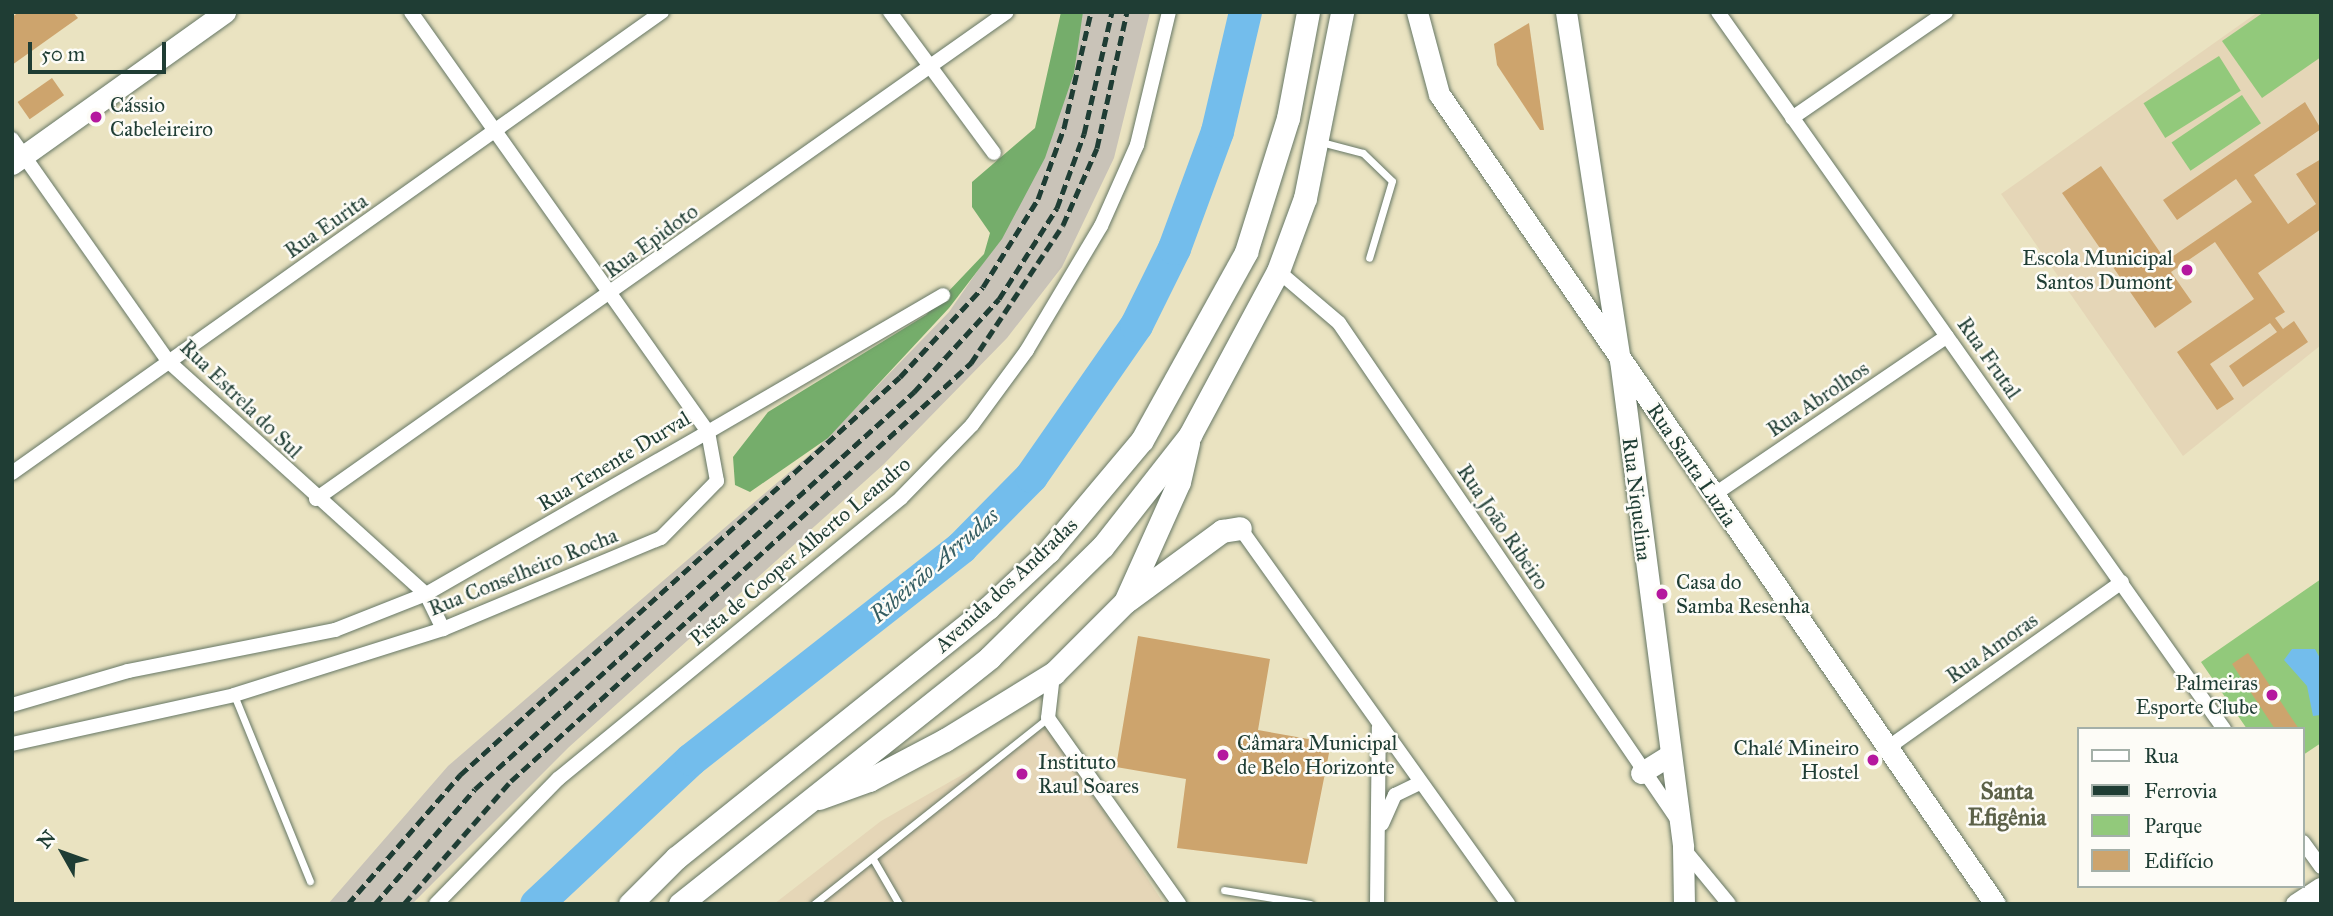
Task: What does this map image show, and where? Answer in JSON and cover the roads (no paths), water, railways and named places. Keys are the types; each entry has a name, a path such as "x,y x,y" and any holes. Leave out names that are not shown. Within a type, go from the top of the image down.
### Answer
{"main road":[{"name":"Avenida dos Andradas","path":"630,904 676,858 989,607 1048,552 1142,440 1246,252 1287,118 1308,12"},
{"name":"Avenida dos Andradas","path":"680,904 799,805 1009,639 1103,546 1190,435 1278,271 1320,142 1342,12"},
{"path":"1125,602 1179,482 1190,435"},
{"path":"799,805 869,780 1054,673 1125,602 1222,531 1240,528"}],"street":[{"path":"16,153 225,12"},
{"name":"Rua Tenente Durval","path":"411,12 708,432 426,594"},
{"name":"Rua Eurita","path":"12,473 663,12"},
{"path":"890,12 994,153"},
{"name":"Rua Epidoto","path":"316,499 611,296 1007,12"},
{"name":"Pista de Cooper Alberto Leandro","path":"436,904 558,779 901,498 972,425 1027,350 1101,226 1137,145 1169,12"},
{"name":"Rua Santa Luzia","path":"1417,12 1439,94 1712,496 1995,904"},
{"name":"Rua Niquelina","path":"1566,12 1620,359 1683,847 1684,904"},
{"name":"Rua Frutal","path":"1718,12 2223,727"},
{"path":"1792,118 1947,12"},
{"name":"Rua Estrela do Sul","path":"16,153 169,362 316,499 426,594 443,629"},
{"name":"Rua João Ribeiro","path":"1278,271 1339,323 1641,773 1678,820"},
{"path":"708,432 943,295"},
{"name":"Rua Abrolhos","path":"1712,496 1947,336"},
{"path":"1633,464 1650,431 1677,442"},
{"name":"Rua Conselheiro Rocha","path":"12,744 234,695 443,629 662,538 717,481 708,432"},
{"path":"1240,528 1379,727 1508,904"},
{"name":"Rua Amoras","path":"1886,748 2122,582"},
{"name":"Rua Conselheiro Rocha","path":"12,705 128,671 335,630 426,594"},
{"path":"1054,673 1048,718 1179,904"},
{"path":"1377,904 1381,828 1379,727"},
{"path":"1641,773 1670,755"},
{"path":"1381,828 1395,794 1420,783"},
{"path":"2305,845 2321,867"},
{"path":"1683,847 1729,904"},
{"path":"2296,904 2321,888"}],"lane":[{"path":"1320,142 1363,153 1392,181 1370,258"},
{"path":"234,695 310,881"},
{"path":"814,904 1048,718"},
{"path":"873,859 899,904"},
{"path":"1224,890 1310,904"}],"water":[{"path":"2292,649 2315,649 2321,660 2321,715 2313,716 2307,686 2284,660"}],"waterway":[{"name":"Ribeirão Arrudas","path":"536,904 691,759 961,547 1031,476 1136,325 1174,248 1217,131 1245,12"}],"railway":[{"path":"348,904 460,775 900,377 983,287 1038,199 1064,128 1091,12"},
{"path":"375,904 475,789 914,392 999,299 1057,208 1084,134 1112,12"},
{"path":"404,904 511,781 971,363 1063,225 1097,148 1127,12"}],"place":[{"name":"Cássio Cabeleireiro","path":"96,117"},
{"name":"Escola Municipal Santos Dumont","path":"2187,270"},
{"name":"Casa do Samba Resenha","path":"1662,594"},
{"name":"Palmeiras Esporte Clube","path":"2272,695"},
{"name":"Câmara Municipal de Belo Horizonte","path":"1223,755"},
{"name":"Chalé Mineiro Hostel","path":"1873,760"},
{"name":"Instituto Raul Soares","path":"1022,774"}],"district":[{"name":"Santa Efigênia","path":"2007,804"}]}
